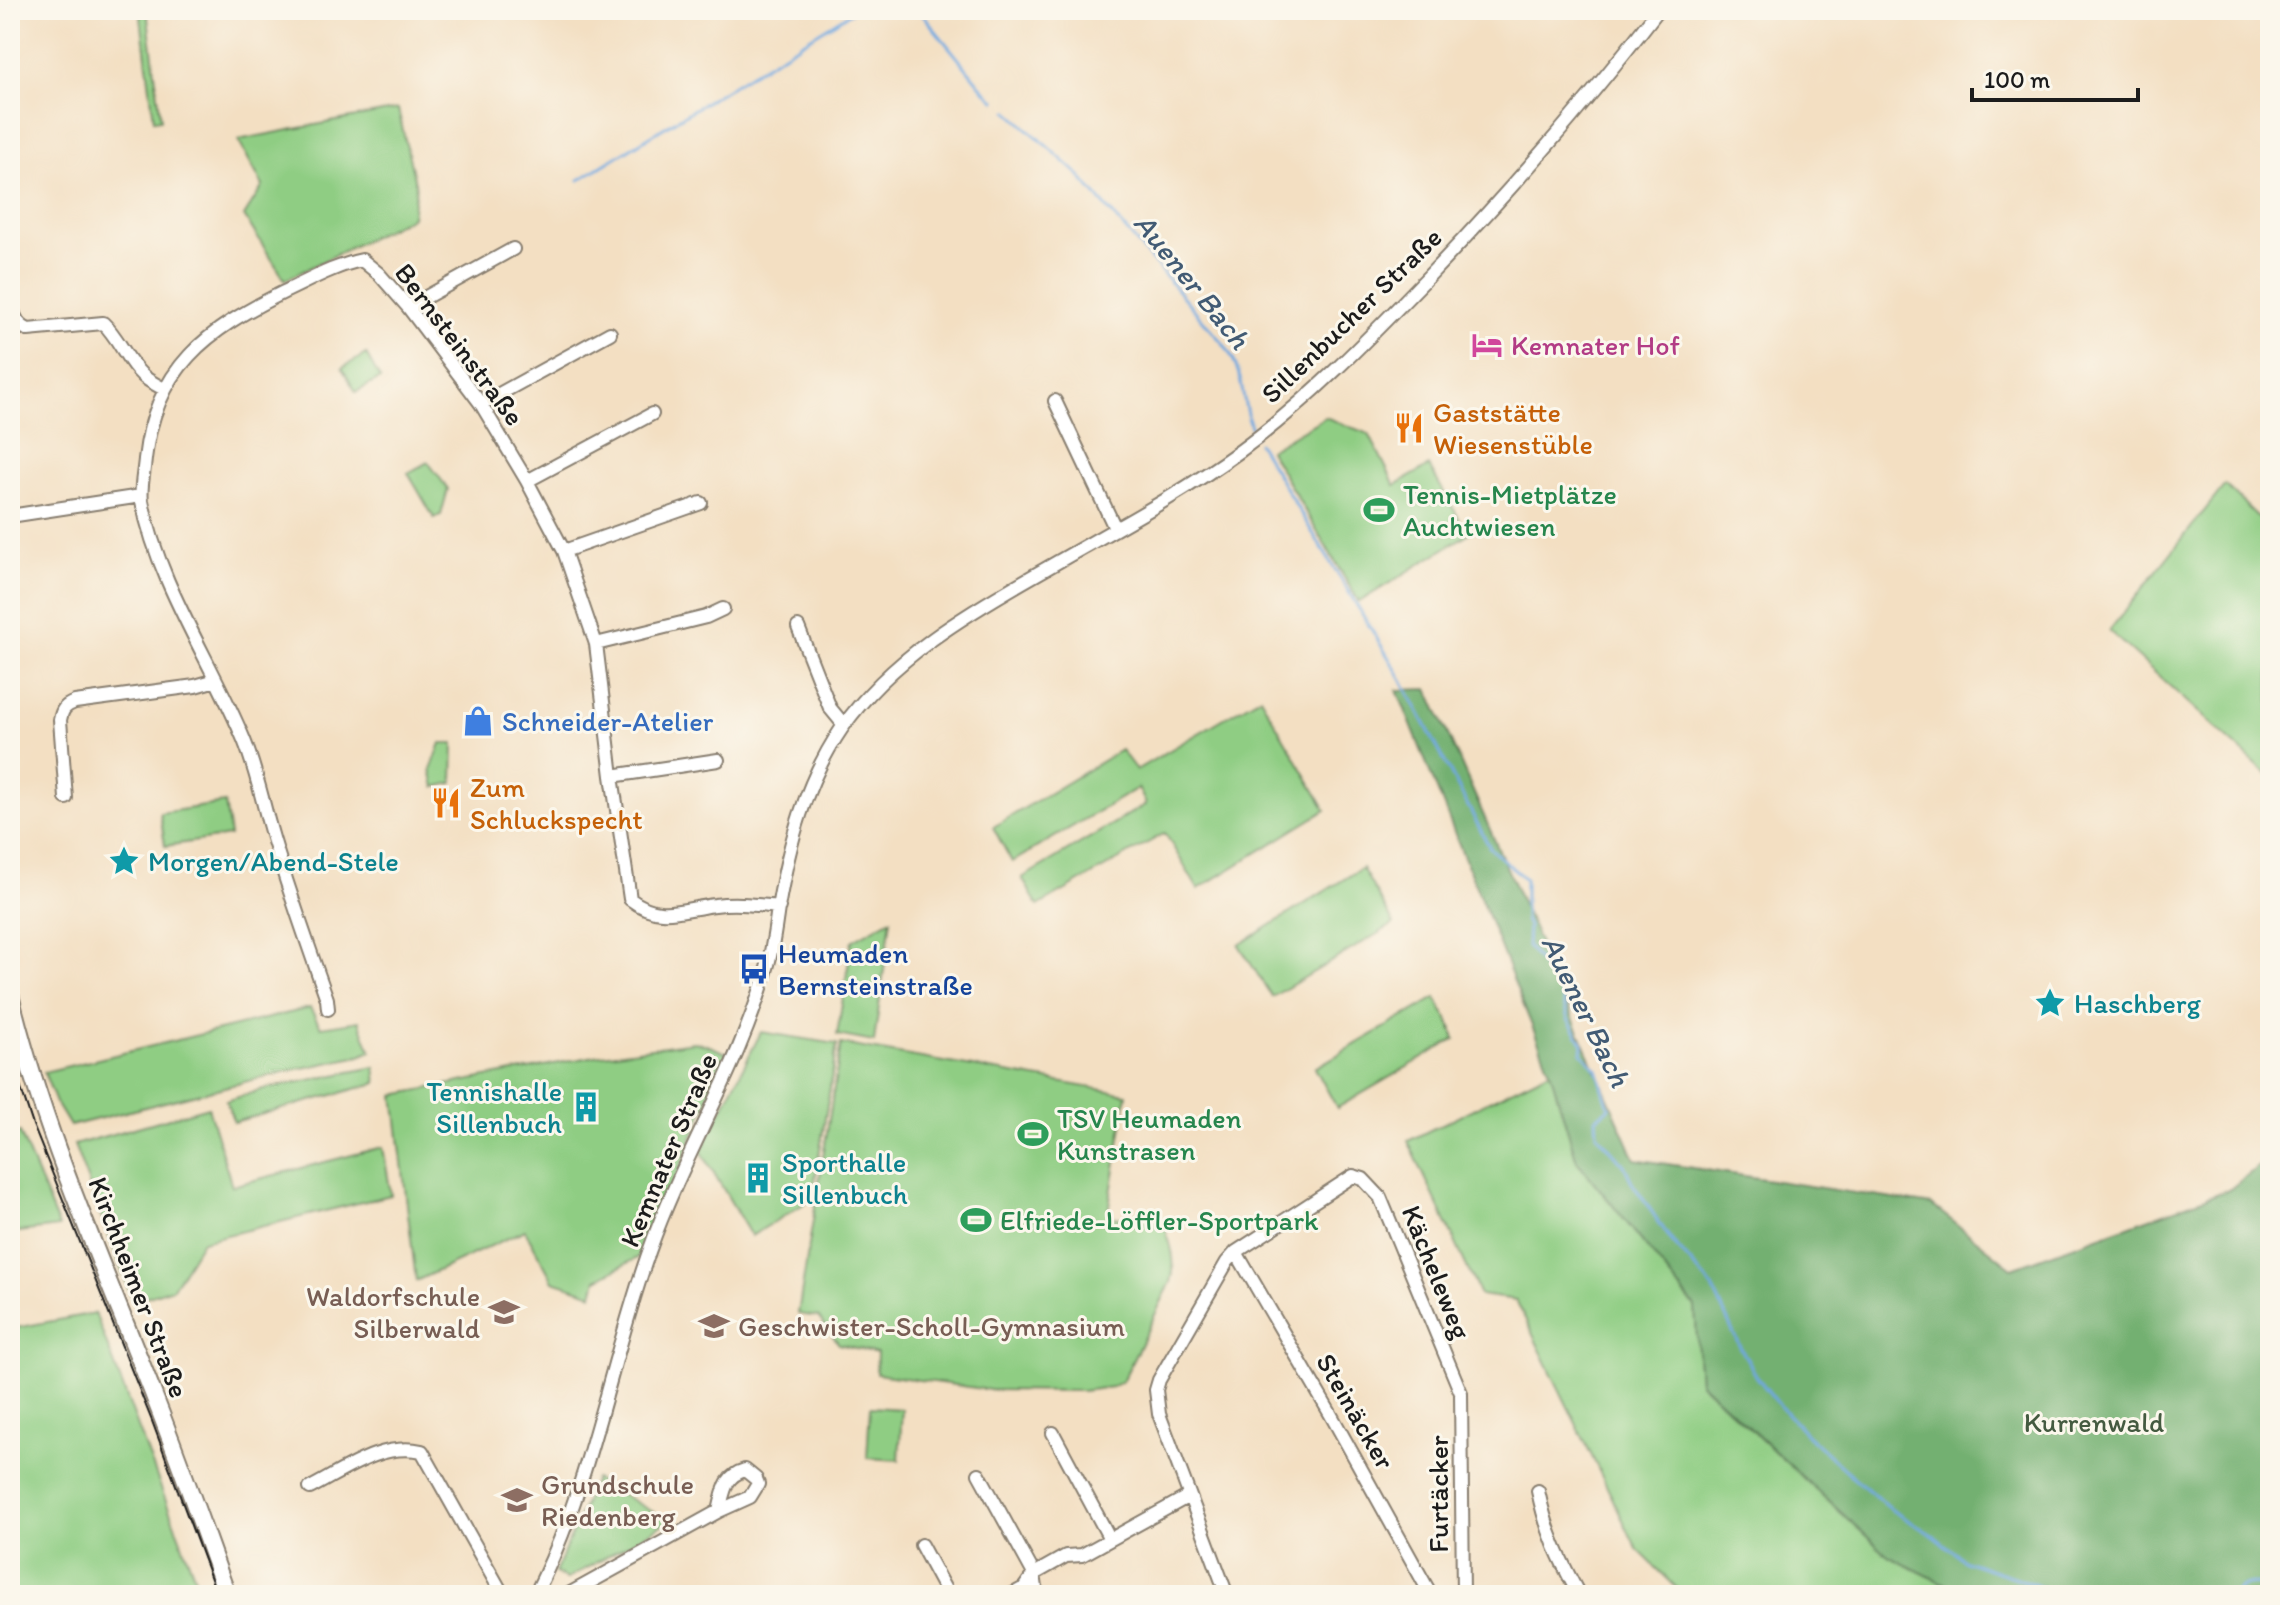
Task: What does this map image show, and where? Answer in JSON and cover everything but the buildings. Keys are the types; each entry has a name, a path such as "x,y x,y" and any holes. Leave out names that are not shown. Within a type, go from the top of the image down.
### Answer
{"main road":[{"name":"Kirchheimer Straße","path":"12,1011 54,1142 156,1401 227,1595"},
{"path":"10,1048 28,1065"}],"street":[{"name":"Sillenbucher Straße","path":"1018,584 1196,481 1255,439 1343,363 1479,223 1560,132 1658,10"},
{"path":"408,307 513,249"},
{"name":"Bernsteinstraße","path":"328,1009 244,739 163,569 141,496 147,436 155,408 164,389 190,354 214,333 257,305 341,265 362,260 408,307 481,404 564,551 596,644 630,899 642,908 657,913 717,905 779,907"},
{"path":"10,291 13,315 19,326 28,330 103,323 114,333 143,376 164,389"},
{"path":"481,404 610,333"},
{"path":"1055,401 1115,528"},
{"path":"527,481 652,414"},
{"path":"10,516 141,496"},
{"path":"564,551 701,503"},
{"name":"Kemnater Straße","path":"535,1595 554,1556 579,1489 621,1336 649,1250 665,1207 748,1024 767,969 791,845 813,778 844,725 874,690 903,663 964,617 1018,584"},
{"path":"596,644 706,617 723,609"},
{"path":"798,627 830,708 844,725"},
{"path":"66,798 60,720 62,710 67,705 195,686 216,680"},
{"path":"612,776 718,760"},
{"name":"Kächeleweg","path":"1236,1252 1329,1190 1353,1176 1359,1176 1380,1197 1461,1393"},
{"path":"1225,1594 1159,1414 1156,1390 1227,1262 1236,1252"},
{"name":"Steinäcker","path":"1236,1252 1431,1595"},
{"name":"Furtäcker","path":"1461,1393 1463,1595"},
{"path":"1053,1433 1110,1539"},
{"path":"310,1488 382,1451 425,1446 428,1458 503,1595"},
{"path":"979,1474 1034,1574 1037,1595"},
{"path":"1538,1491 1546,1527 1579,1595"},
{"path":"1011,1595 1024,1588 1034,1574 1066,1556 1082,1555 1189,1496"},
{"path":"567,1595 719,1511"},
{"path":"921,1545 948,1595"}],"green space":[{"path":"140,10 147,10 161,119 154,120"},
{"path":"398,109 416,187 412,217 285,280 244,216 263,186 238,140"},
{"path":"366,354 380,379 356,392 342,368"},
{"name":"Tennis-Mietplätze Auchtwiesen","path":"1325,417 1369,434 1395,485 1429,466 1468,534 1359,602 1269,450"},
{"path":"428,462 448,489 441,515 434,518 408,473"},
{"path":"2225,485 2270,529 2270,777 2109,631"},
{"name":"Kurrenwald","path":"1428,689 1635,1159 1932,1205 2012,1268 2230,1189 2270,1157 2270,1595 1967,1595 1888,1556 1700,1382 1695,1307 1577,1161 1550,1071 1397,690"},
{"path":"1260,697 1326,810 1198,889 1165,833 1038,906 1022,878 1146,804 1138,788 1012,862 993,827 1121,750 1136,770"},
{"path":"441,743 454,743 453,783 435,787 431,770"},
{"path":"225,803 230,836 165,846 160,813"},
{"path":"1362,868 1394,924 1272,997 1239,945"},
{"path":"891,919 874,1042 837,1035 852,941"},
{"path":"1436,998 1455,1039 1337,1108 1315,1068"},
{"path":"310,1008 321,1027 359,1021 371,1051 70,1126 56,1103 44,1072"},
{"path":"761,1032 837,1044 812,1199 751,1236 701,1151"},
{"path":"694,1042 727,1053 645,1254 597,1279 593,1294 553,1281 525,1230 416,1281 394,1095 595,1056"},
{"name":"Elfriede-Löffler-Sportpark","path":"841,1044 1127,1094 1108,1212 1114,1217 1163,1223 1171,1245 1173,1267 1171,1282 1123,1380 1112,1387 1082,1391 990,1390 876,1374 877,1353 839,1344 818,1317 798,1314"},
{"path":"375,1067 377,1083 234,1122 226,1101 264,1089"},
{"path":"1550,1071 1577,1161 1695,1307 1700,1383 1888,1556 1967,1595 1684,1595 1637,1549 1516,1300 1480,1295 1408,1141"},
{"path":"208,1107 232,1186 383,1147 391,1195 202,1241 173,1288 133,1301 74,1145"},
{"path":"20,1133 59,1227 10,1233 10,1135"},
{"path":"95,1313 201,1595 10,1595 10,1329"},
{"path":"870,1407 902,1409 899,1460 867,1458"},
{"path":"595,1479 669,1521 567,1579 555,1573"}],"waterway":[{"path":"579,180 855,10"},
{"path":"919,10 996,101"},
{"name":"Auener Bach","path":"1008,111 1078,174 1225,346 1237,369 1255,436"},
{"name":"Auener Bach","path":"1258,443 1401,678 1490,848 1525,879 1527,946 1559,986 1568,1019 1583,1044 1582,1053 1597,1069 1609,1108 1596,1118 1597,1134 1624,1165 1633,1184 1671,1240 1713,1288 1757,1377 1806,1434 1893,1511 1934,1536 1965,1561 2058,1595"},
{"name":"Auener Bach","path":"2234,1595 2250,1584 2270,1586"}],"tram line":[{"path":"10,1056 33,1125 152,1421 217,1595"}],"place":[{"name":"Kemnater Hof","path":"1487,345"},
{"name":"Gaststätte Wiesenstüble","path":"1409,428"},
{"name":"Tennis-Mietplätze Auchtwiesen","path":"1379,510"},
{"name":"Schneider-Atelier","path":"478,721"},
{"name":"Zum Schluckspecht","path":"446,803"},
{"name":"Morgen/Abend-Stele","path":"124,861"},
{"name":"Heumaden Bernsteinstraße","path":"754,969"},
{"name":"Haschberg","path":"2050,1003"},
{"name":"Tennishalle Sillenbuch","path":"586,1107"},
{"name":"TSV Heumaden Kunstrasen","path":"1033,1134"},
{"name":"Sporthalle Sillenbuch","path":"758,1178"},
{"name":"Elfriede-Löffler-Sportpark","path":"976,1220"},
{"name":"Waldorfschule Silberwald","path":"504,1312"},
{"name":"Geschwister-Scholl-Gymnasium","path":"714,1326"},
{"name":"Grundschule Riedenberg","path":"517,1500"}]}
